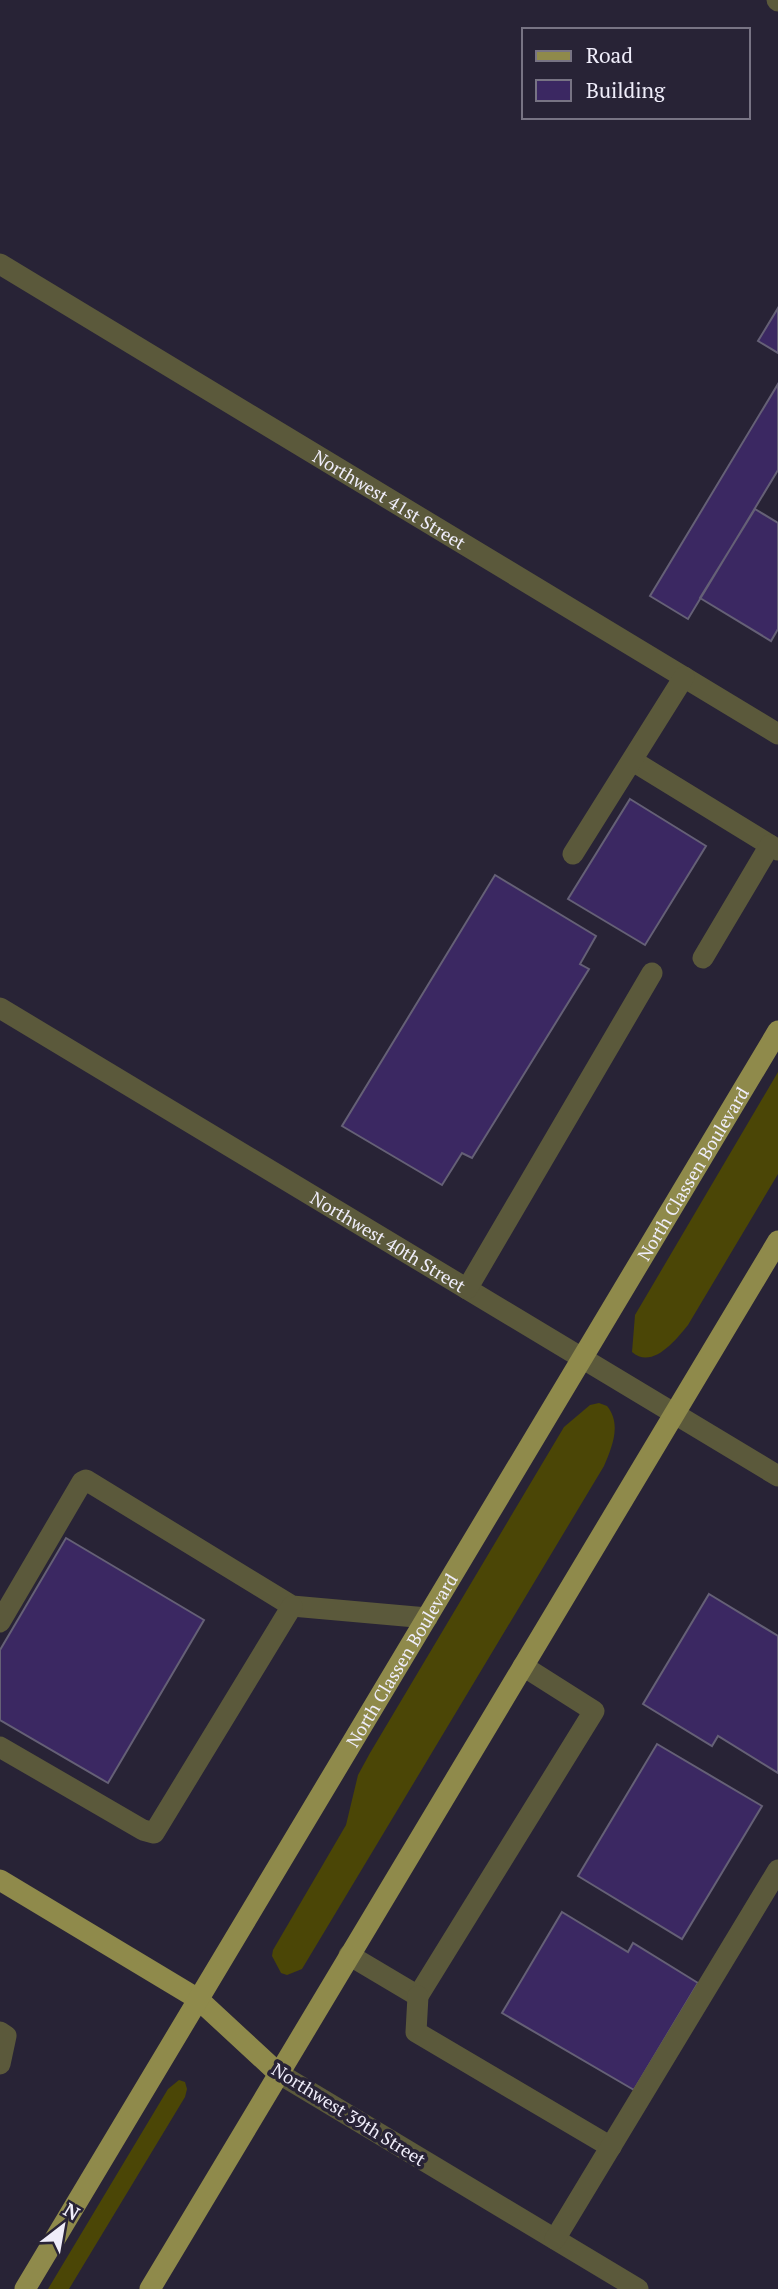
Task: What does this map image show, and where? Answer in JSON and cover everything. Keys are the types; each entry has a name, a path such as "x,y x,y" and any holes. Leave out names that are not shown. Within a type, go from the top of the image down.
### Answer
{"main road":[{"name":"North Classen Boulevard","path":"25,2289 778,1031"},
{"path":"150,2289 776,1249"},
{"name":"Northwest 39th Street","path":"0,1880 198,1999 278,2073"}],"street":[{"name":"Northwest 41st Street","path":"0,264 778,734"},
{"path":"573,854 684,677"},
{"path":"633,761 774,847 703,958"},
{"path":"467,1289 652,973"},
{"name":"Northwest 40th Street","path":"0,1008 778,1476"},
{"path":"0,1622 82,1482 89,1481 292,1606 427,1618"},
{"path":"0,1747 144,1830 154,1833 292,1606"},
{"path":"523,1666 594,1712 418,1996 416,2032 611,2147"},
{"path":"555,2239 778,1870"},
{"path":"349,1955 418,1996"},
{"path":"0,2032 6,2036 0,2064"},
{"name":"Northwest 39th Street","path":"278,2073 638,2289"}],"shaded area":[{"path":"778,1072 778,1174 688,1325 663,1351 640,1357 632,1352 635,1315"},
{"path":"599,1403 607,1406 612,1413 615,1428 604,1466 302,1969 287,1975 281,1973 272,1956 273,1950 346,1825 358,1775 370,1753 564,1427 590,1405"},
{"path":"179,2080 185,2082 185,2097 69,2289 48,2289 168,2089"}],"building":[{"path":"778,308 778,353 758,341"},
{"path":"778,384 778,470 688,619 650,596"},
{"path":"755,509 778,523 778,629 771,641 700,598"},
{"path":"630,799 706,846 645,945 568,899"},
{"path":"495,875 596,936 580,964 589,969 472,1158 462,1153 442,1185 342,1126"},
{"path":"66,1538 204,1620 108,1783 0,1720 0,1650"},
{"path":"709,1594 778,1636 778,1773 718,1736 712,1746 643,1704"},
{"path":"657,1744 762,1806 682,1939 578,1876"},
{"path":"562,1912 628,1952 633,1943 698,1983 634,2090 502,2013"}]}
